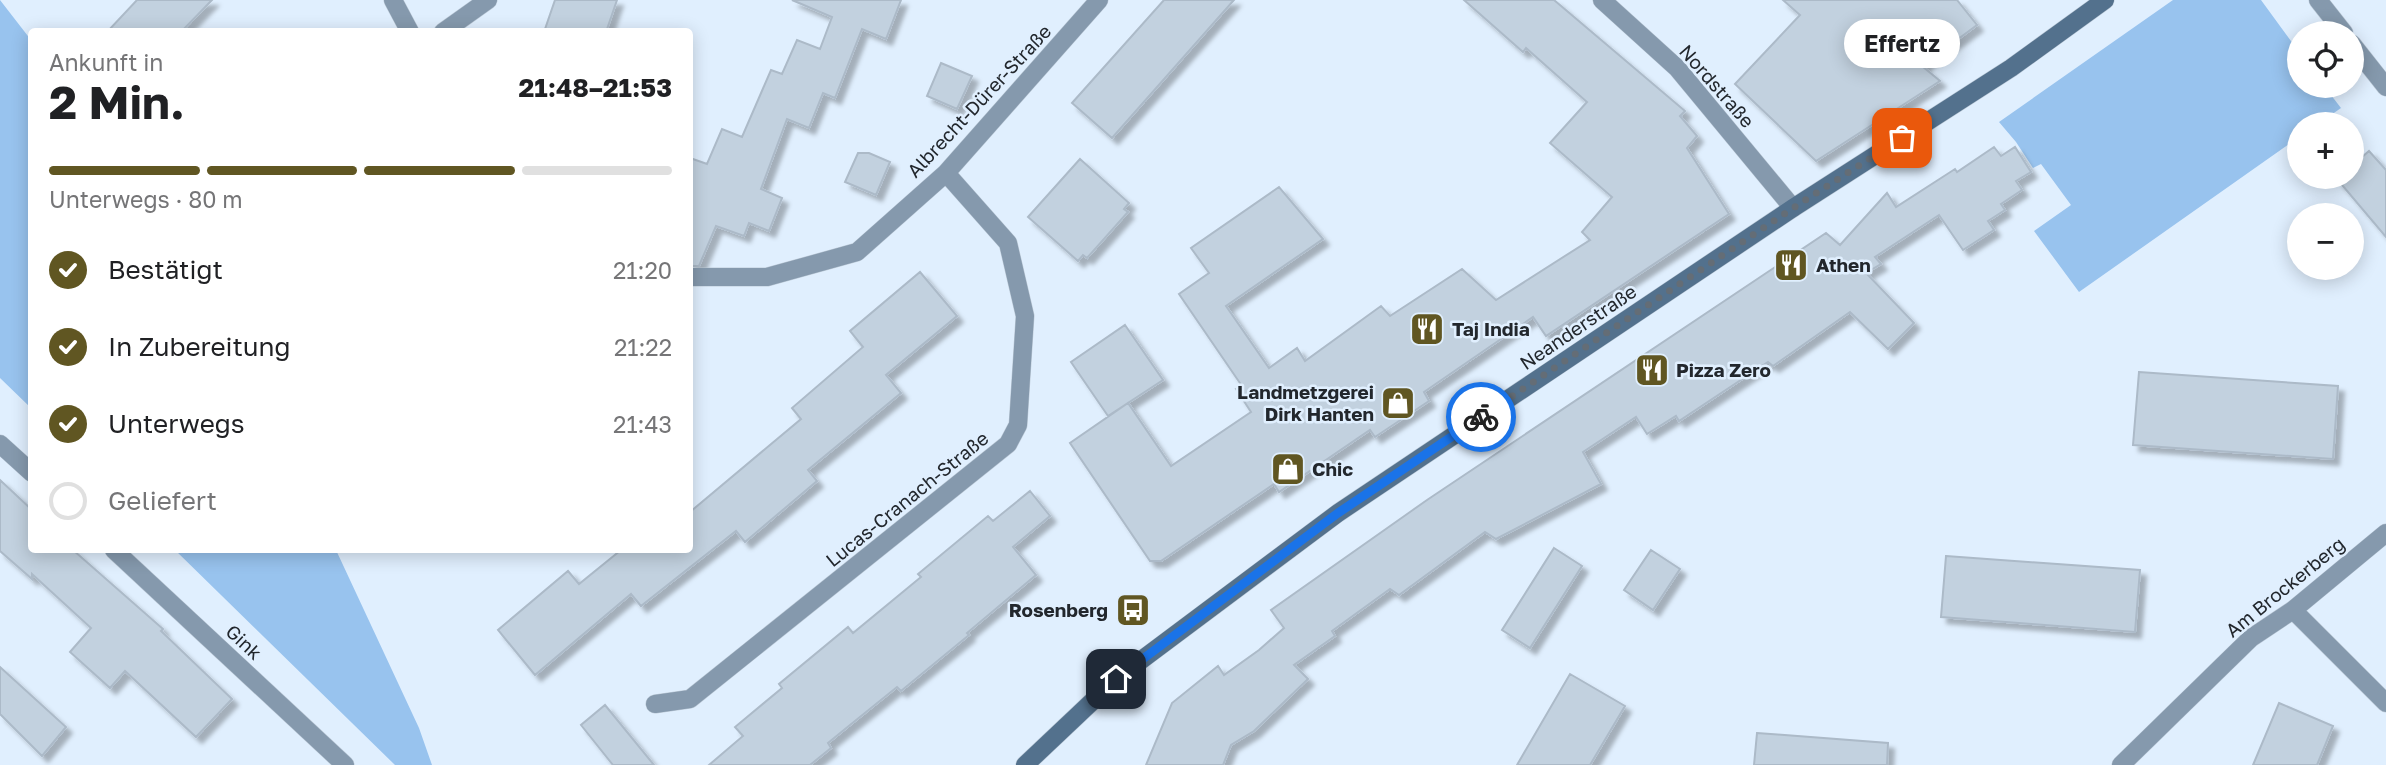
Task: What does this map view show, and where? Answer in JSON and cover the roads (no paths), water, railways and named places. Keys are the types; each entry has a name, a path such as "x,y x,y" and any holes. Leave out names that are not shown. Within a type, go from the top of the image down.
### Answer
{"main road":[{"name":"Neanderstraße","path":"1025,765 1125,672 1338,513 1793,208 2011,68 2105,0"}],"street":[{"path":"393,0 408,28"},
{"path":"449,28 488,0"},
{"name":"Albrecht-Dürer-Straße","path":"693,277 767,277 857,251 946,173 1099,0"},
{"name":"Nordstraße","path":"1602,0 1677,68 1793,208"},
{"path":"2318,0 2335,21"},
{"path":"2364,59 2386,87"},
{"name":"Lucas-Cranach-Straße","path":"656,704 690,699 1009,444 1018,425 1025,316 1008,243 946,173"},
{"path":"0,444 28,469"},
{"name":"Am Brockerberg","path":"2122,765 2251,638 2293,610 2386,533"},
{"name":"Gink","path":"117,553 345,765"},
{"path":"2293,610 2386,703"}],"place":[{"name":"Effertz","path":"1902,138"},
{"name":"Athen","path":"1791,265"},
{"name":"Taj India","path":"1427,329"},
{"name":"Pizza Zero","path":"1652,370"},
{"name":"Landmetzgerei Dirk Hanten","path":"1398,403"},
{"name":"Chic","path":"1288,469"},
{"name":"Rosenberg","path":"1133,610"}]}
